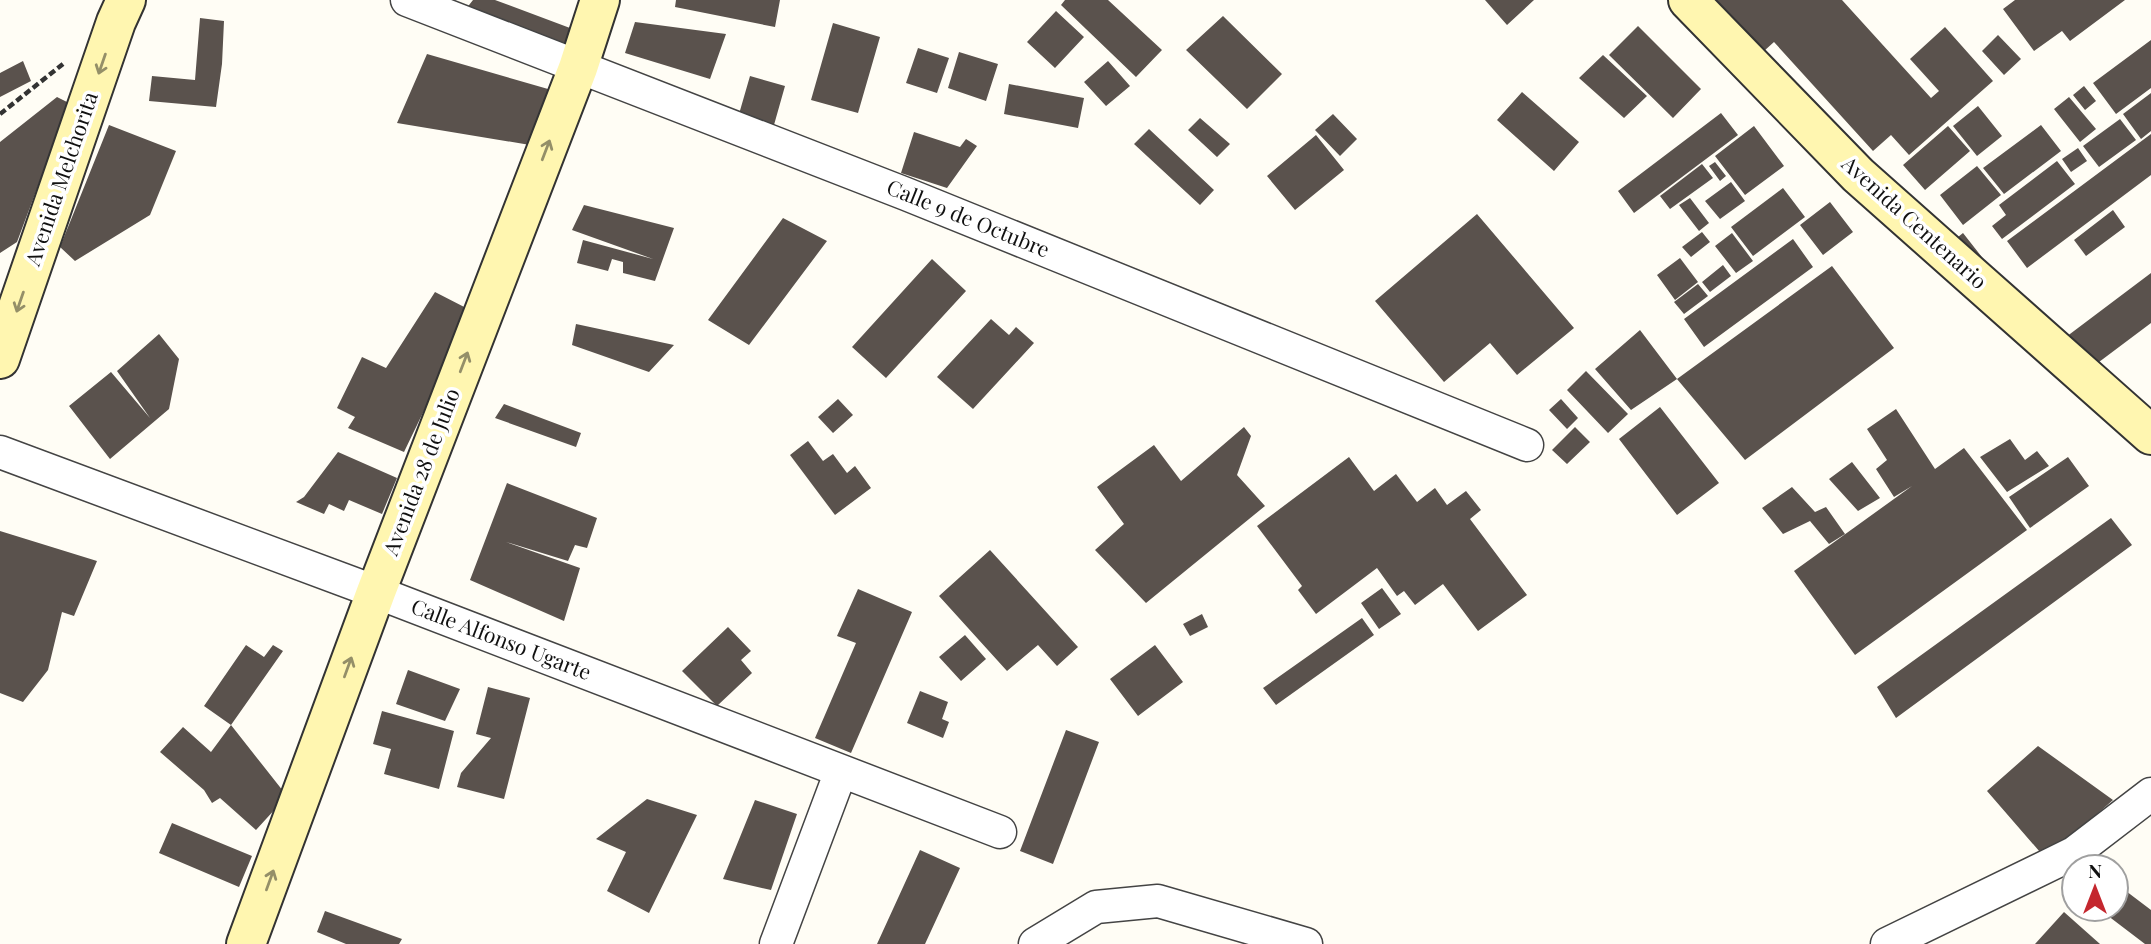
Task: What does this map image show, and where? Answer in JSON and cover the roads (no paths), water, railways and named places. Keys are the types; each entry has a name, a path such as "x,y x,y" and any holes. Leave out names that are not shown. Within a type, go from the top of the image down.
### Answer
{"main road":[{"name":"Avenida Melchorita","path":"0,359 116,22 126,0"},
{"name":"Avenida 28 de Julio","path":"246,944 376,592 578,68 600,0"},
{"name":"Avenida Centenario","path":"1688,0 1858,175 2151,435"}],"street":[{"name":"Calle 9 de Octubre","path":"407,0 906,194 1527,445"},
{"name":"Calle Alfonso Ugarte","path":"0,452 376,592 1000,832"},
{"path":"776,944 841,771"},
{"path":"1887,944 2074,853 2151,794"},
{"path":"1035,944 1096,907 1158,901 1306,944"}]}
